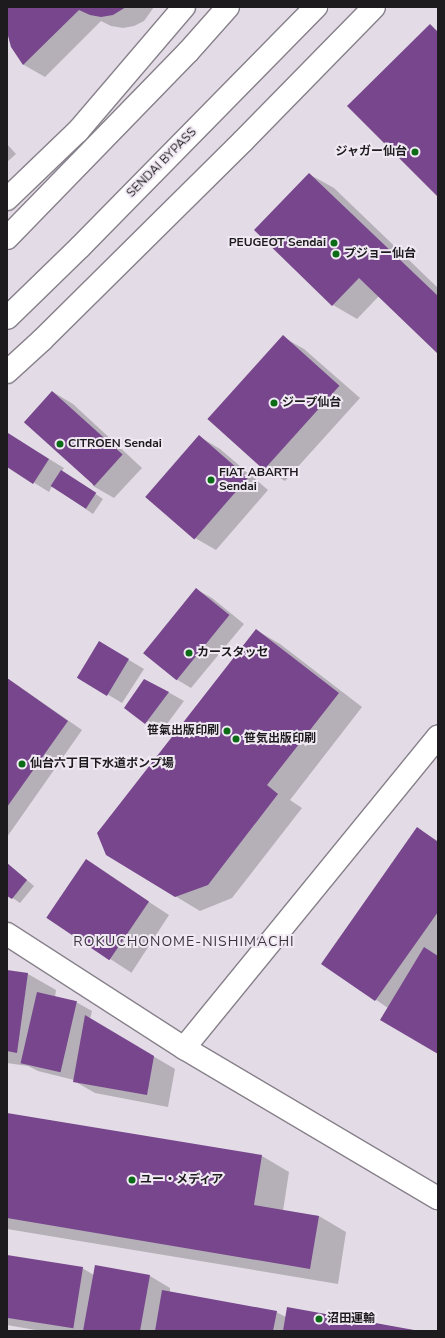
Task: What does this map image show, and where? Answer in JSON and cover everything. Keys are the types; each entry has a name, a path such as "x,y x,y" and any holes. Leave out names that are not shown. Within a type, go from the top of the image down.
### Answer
{"main road":[{"path":"7,199 78,131 184,7"},
{"path":"7,238 188,52 228,7"},
{"name":"SENDAI BYPASS","path":"7,318 86,241 316,7"},
{"path":"7,372 42,340 243,141 374,7"},
{"path":"184,1048 438,737"},
{"path":"7,934 184,1048 438,1198"}],"building":[{"path":"7,7 126,7 113,15 101,17 90,15 79,10 23,65 11,47 7,32"},
{"name":"ジャガー仙台","path":"430,24 438,32 438,197 347,106"},
{"name":"プジョー仙台","path":"309,173 438,296 438,354 359,278 332,306 254,230"},
{"name":"ジープ仙台","path":"283,335 339,386 264,470 207,419"},
{"path":"52,391 123,455 94,486 24,422"},
{"path":"8,433 49,459 33,484 7,467"},
{"path":"199,435 248,478 194,540 145,497"},
{"path":"61,470 96,493 86,509 51,486"},
{"path":"196,588 229,615 177,680 143,653"},
{"name":"笹気出版印刷","path":"256,629 339,693 267,785 278,794 208,885 175,897 106,855 97,833"},
{"path":"99,641 129,659 107,696 77,678"},
{"name":"仙台六丁目下水道ポンプ場","path":"7,678 68,721 7,807"},
{"path":"144,679 169,692 145,724 124,708"},
{"path":"417,827 438,842 438,912 375,1001 321,964"},
{"path":"86,859 149,901 109,960 46,918"},
{"path":"7,863 27,880 12,899 7,896"},
{"path":"424,947 438,956 438,1054 380,1020"},
{"path":"7,970 28,973 17,1053 7,1051"},
{"path":"37,992 77,1001 61,1072 21,1063"},
{"path":"85,1015 154,1056 147,1095 73,1082"},
{"name":"ユー・メディア","path":"7,1113 262,1155 254,1205 319,1216 310,1269 7,1218"},
{"path":"7,1255 83,1267 73,1328 7,1318"},
{"path":"95,1265 150,1275 140,1331 83,1331"},
{"path":"162,1290 277,1311 273,1331 155,1331"},
{"name":"沼田運輸","path":"287,1307 414,1330 414,1331 283,1331"}],"place":[{"name":"ジャガー仙台","path":"415,152"},
{"name":"PEUGEOT Sendai","path":"334,243"},
{"name":"プジョー仙台","path":"336,254"},
{"name":"ジープ仙台","path":"274,403"},
{"name":"CITROEN Sendai","path":"60,444"},
{"name":"FIAT ABARTH Sendai","path":"211,480"},
{"name":"カースタッセ","path":"189,653"},
{"name":"笹氣出版印刷","path":"227,731"},
{"name":"笹気出版印刷","path":"236,739"},
{"name":"仙台六丁目下水道ポンプ場","path":"22,764"},
{"name":"ユー・メディア","path":"132,1180"},
{"name":"沼田運輸","path":"319,1319"}],"district":[{"name":"ROKUCHONOME-NISHIMACHI","path":"184,942"}]}
